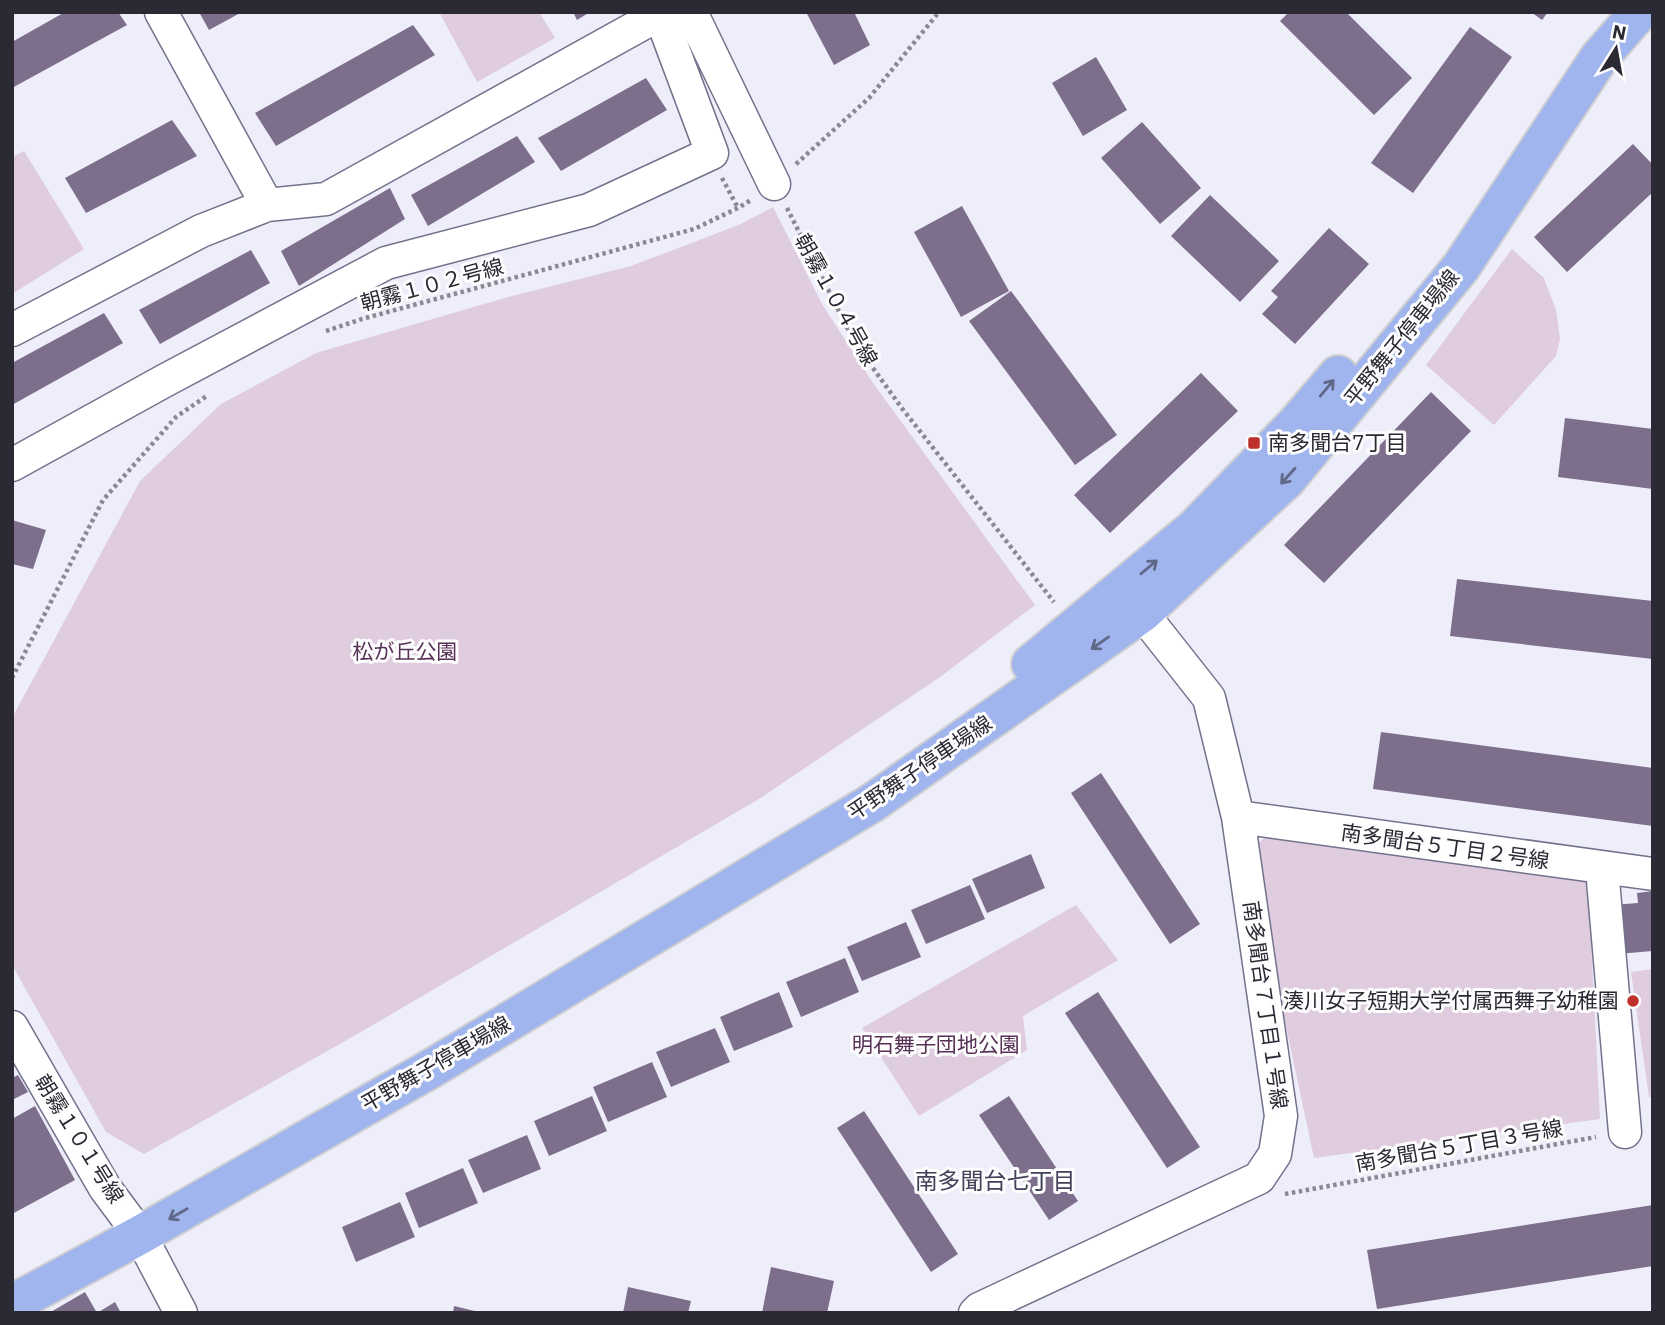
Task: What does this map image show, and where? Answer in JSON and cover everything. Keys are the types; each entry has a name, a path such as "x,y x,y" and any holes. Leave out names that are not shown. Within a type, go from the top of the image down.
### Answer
{"main road":[{"name":"平野舞子停車場線","path":"12,1304 133,1224 432,1048 805,821 923,742 1074,628 1130,604 1194,529 1296,425 1426,272 1511,153 1580,48 1610,12"},
{"name":"平野舞子停車場線","path":"12,1275 133,1224 432,1068 872,803 1130,604 1287,479 1461,267 1599,58 1639,12"}],"street":[{"path":"161,12 267,205"},
{"path":"691,12 774,184"},
{"path":"12,330 201,231 267,205 327,199 660,13 712,153 589,209 386,263 12,465"},
{"name":"南多聞台７丁目１号線","path":"975,1313 1259,1178 1275,1154 1281,1116 1238,817 1209,698 1130,604"},
{"name":"南多聞台５丁目２号線","path":"1238,817 1653,874"},
{"path":"1602,869 1625,1132"},
{"name":"朝霧１０１号線","path":"12,1027 105,1188 133,1224 181,1313"}],"path":[{"name":"朝霧１０２号線","path":"318,334 362,319 694,229 738,208 774,184 869,97 939,12"},
{"path":"723,183 738,208"},
{"name":"朝霧１０４号線","path":"774,184 855,343 901,407 1074,628"},
{"path":"12,678 103,500 176,417 218,387"},
{"name":"南多聞台５丁目３号線","path":"1284,1194 1625,1132"}],"green space":[{"path":"439,12 539,12 555,38 477,82"},
{"path":"24,151 84,249 12,294 12,157"},
{"name":"松が丘公園","path":"773,207 822,304 873,383 1035,605 940,677 759,799 361,1032 144,1154 106,1132 12,965 12,718 140,481 221,404 316,353 508,297 631,266 741,224"},
{"path":"1512,249 1544,278 1556,310 1560,339 1556,356 1494,425 1426,365"},
{"path":"1268,834 1588,879 1600,1119 1314,1158 1249,853"},
{"name":"明石舞子団地公園","path":"1076,905 1118,960 1023,1016 1027,1050 919,1116 862,1028"},
{"path":"1653,969 1653,1097 1649,1097 1631,972"}],"building":[{"path":"65,12 118,12 127,25 12,88 12,42"},
{"path":"199,12 242,12 209,30"},
{"path":"573,12 590,12 577,20"},
{"path":"806,12 854,12 870,45 834,65"},
{"path":"1289,12 1346,12 1412,78 1374,115 1280,21"},
{"path":"1531,12 1548,12 1542,20"},
{"path":"413,25 435,55 276,146 255,113"},
{"path":"1470,27 1512,57 1413,193 1371,163"},
{"path":"1096,57 1127,110 1083,136 1052,83"},
{"path":"646,78 667,110 561,171 538,138"},
{"path":"172,120 197,156 86,213 65,178"},
{"path":"1142,122 1201,188 1160,224 1101,158"},
{"path":"517,136 535,162 428,226 411,195"},
{"path":"1633,144 1653,165 1653,192 1567,272 1534,237"},
{"path":"390,188 405,219 299,286 281,251"},
{"path":"1210,195 1279,261 1240,302 1171,236"},
{"path":"962,206 1009,291 961,317 914,232"},
{"path":"1329,228 1369,264 1295,344 1262,314 1278,297 1271,291"},
{"path":"251,250 270,283 160,344 139,310"},
{"path":"1011,291 1117,435 1075,465 969,321"},
{"path":"104,313 123,343 12,405 12,363"},
{"path":"1201,373 1238,411 1110,533 1074,495"},
{"path":"1431,392 1471,431 1324,583 1284,545"},
{"path":"1565,418 1653,429 1653,489 1558,477"},
{"path":"12,520 46,530 33,569 12,564"},
{"path":"1457,579 1653,601 1653,659 1450,636"},
{"path":"1381,732 1653,768 1653,826 1373,789"},
{"path":"1101,773 1200,924 1170,944 1071,793"},
{"path":"1031,854 1045,888 987,913 972,879"},
{"path":"970,885 985,919 926,944 911,910"},
{"path":"1653,891 1653,951 1617,954 1612,905 1638,903 1637,893"},
{"path":"906,922 921,957 862,981 847,947"},
{"path":"845,958 859,992 801,1017 786,982"},
{"path":"779,992 793,1027 734,1051 720,1017"},
{"path":"1098,992 1200,1147 1167,1168 1065,1013"},
{"path":"715,1028 730,1062 671,1087 656,1052"},
{"path":"652,1062 667,1097 608,1122 593,1087"},
{"path":"18,1075 28,1092 12,1100 12,1078"},
{"path":"592,1096 607,1131 549,1156 534,1121"},
{"path":"1009,1096 1078,1201 1049,1220 979,1115"},
{"path":"35,1106 75,1180 12,1214 12,1119"},
{"path":"864,1111 958,1254 931,1272 837,1128"},
{"path":"527,1135 541,1169 483,1193 468,1160"},
{"path":"463,1168 478,1203 419,1228 405,1193"},
{"path":"400,1202 415,1237 356,1262 342,1227"},
{"path":"1653,1205 1653,1266 1377,1309 1367,1250"},
{"path":"771,1267 834,1281 827,1313 762,1313"},
{"path":"628,1287 691,1301 688,1313 623,1313"},
{"path":"85,1292 97,1313 49,1313"},
{"path":"115,1302 121,1313 97,1313"},
{"path":"454,1306 479,1312 479,1313 453,1313"}],"place":[{"name":"南多聞台7丁目","path":"1254,443"},
{"name":"湊川女子短期大学付属西舞子幼稚園","path":"1633,1001"}],"district":[{"name":"南多聞台七丁目","path":"995,1181"}]}
